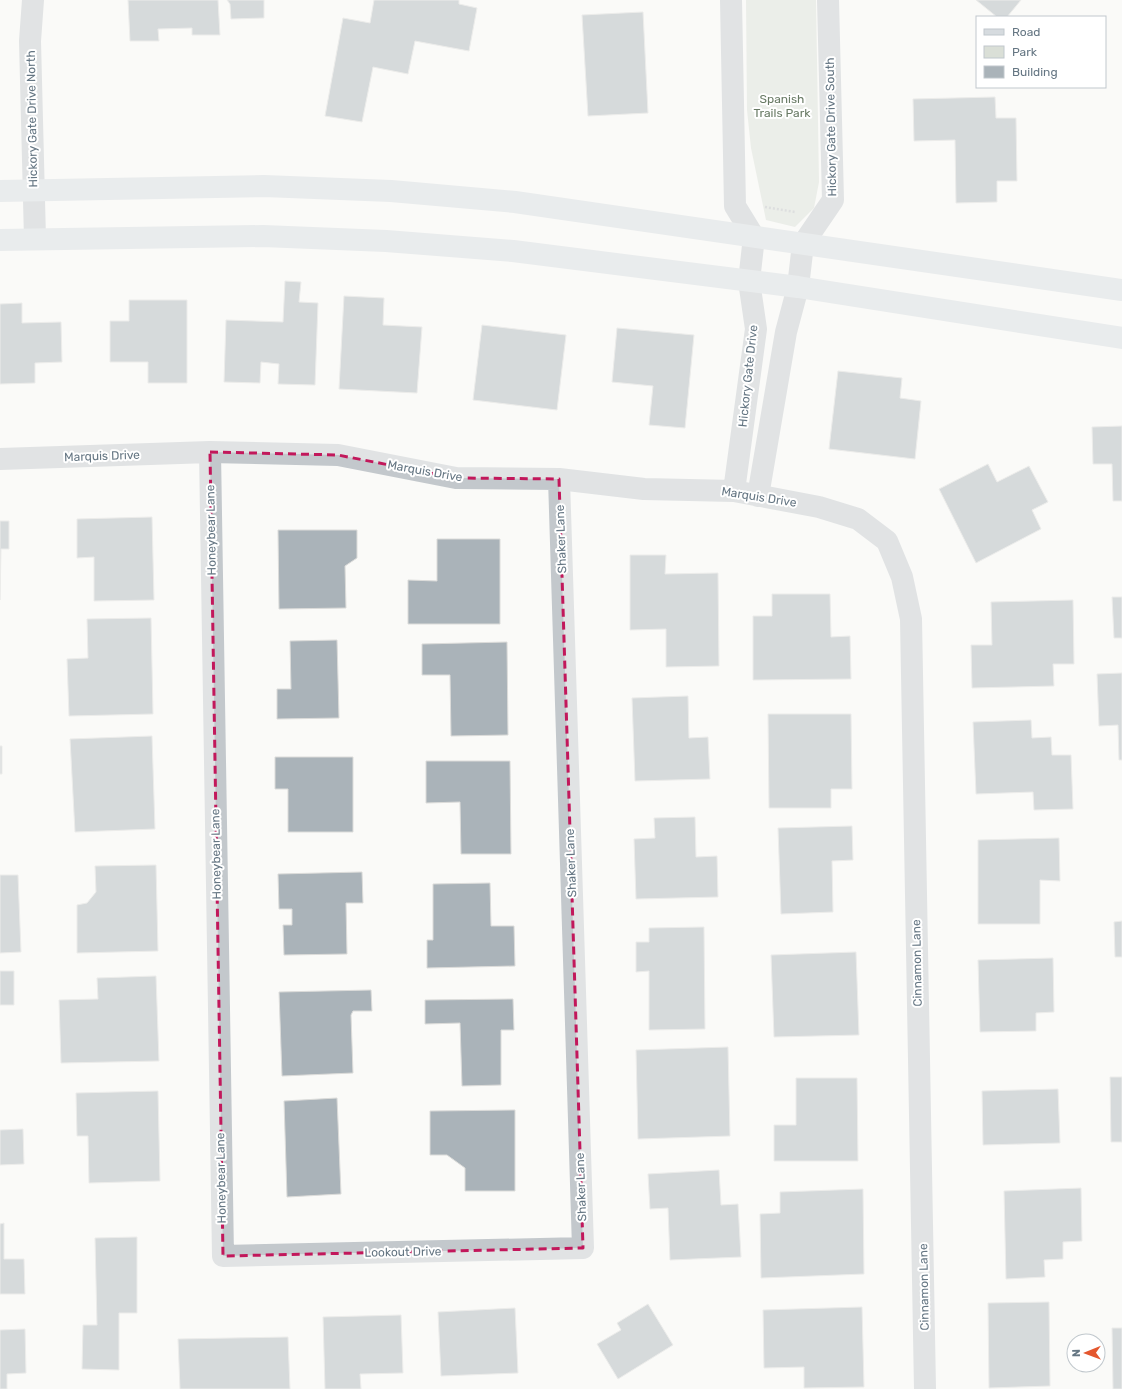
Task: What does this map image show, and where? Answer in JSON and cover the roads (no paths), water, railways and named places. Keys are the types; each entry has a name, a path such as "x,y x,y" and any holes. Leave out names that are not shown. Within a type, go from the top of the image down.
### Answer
{"main road":[{"path":"0,191 264,186 391,191 515,202 1122,290"},
{"path":"0,240 263,236 386,241 512,251 798,287 1122,338"}],"street":[{"name":"Hickory Gate Drive North","path":"34,0 30,41 35,239"},
{"path":"731,0 735,206 754,237"},
{"name":"Hickory Gate Drive South","path":"803,244 833,200 828,0"},
{"name":"Hickory Gate Drive","path":"734,491 756,329 749,281 754,237"},
{"path":"758,496 786,332 798,287 803,244"},
{"name":"Marquis Drive","path":"0,459 210,452 338,455 456,478 559,479 644,489 734,491 819,507 858,519 887,541"},
{"name":"Honeybear Lane","path":"210,452 223,1256"},
{"name":"Shaker Lane","path":"559,479 583,1248"},
{"name":"Cinnamon Lane","path":"887,541 902,577 911,620 925,1389"},
{"name":"Lookout Drive","path":"223,1256 583,1248"}],"park label":[{"name":"Spanish Trails Park","path":"782,106"}]}
